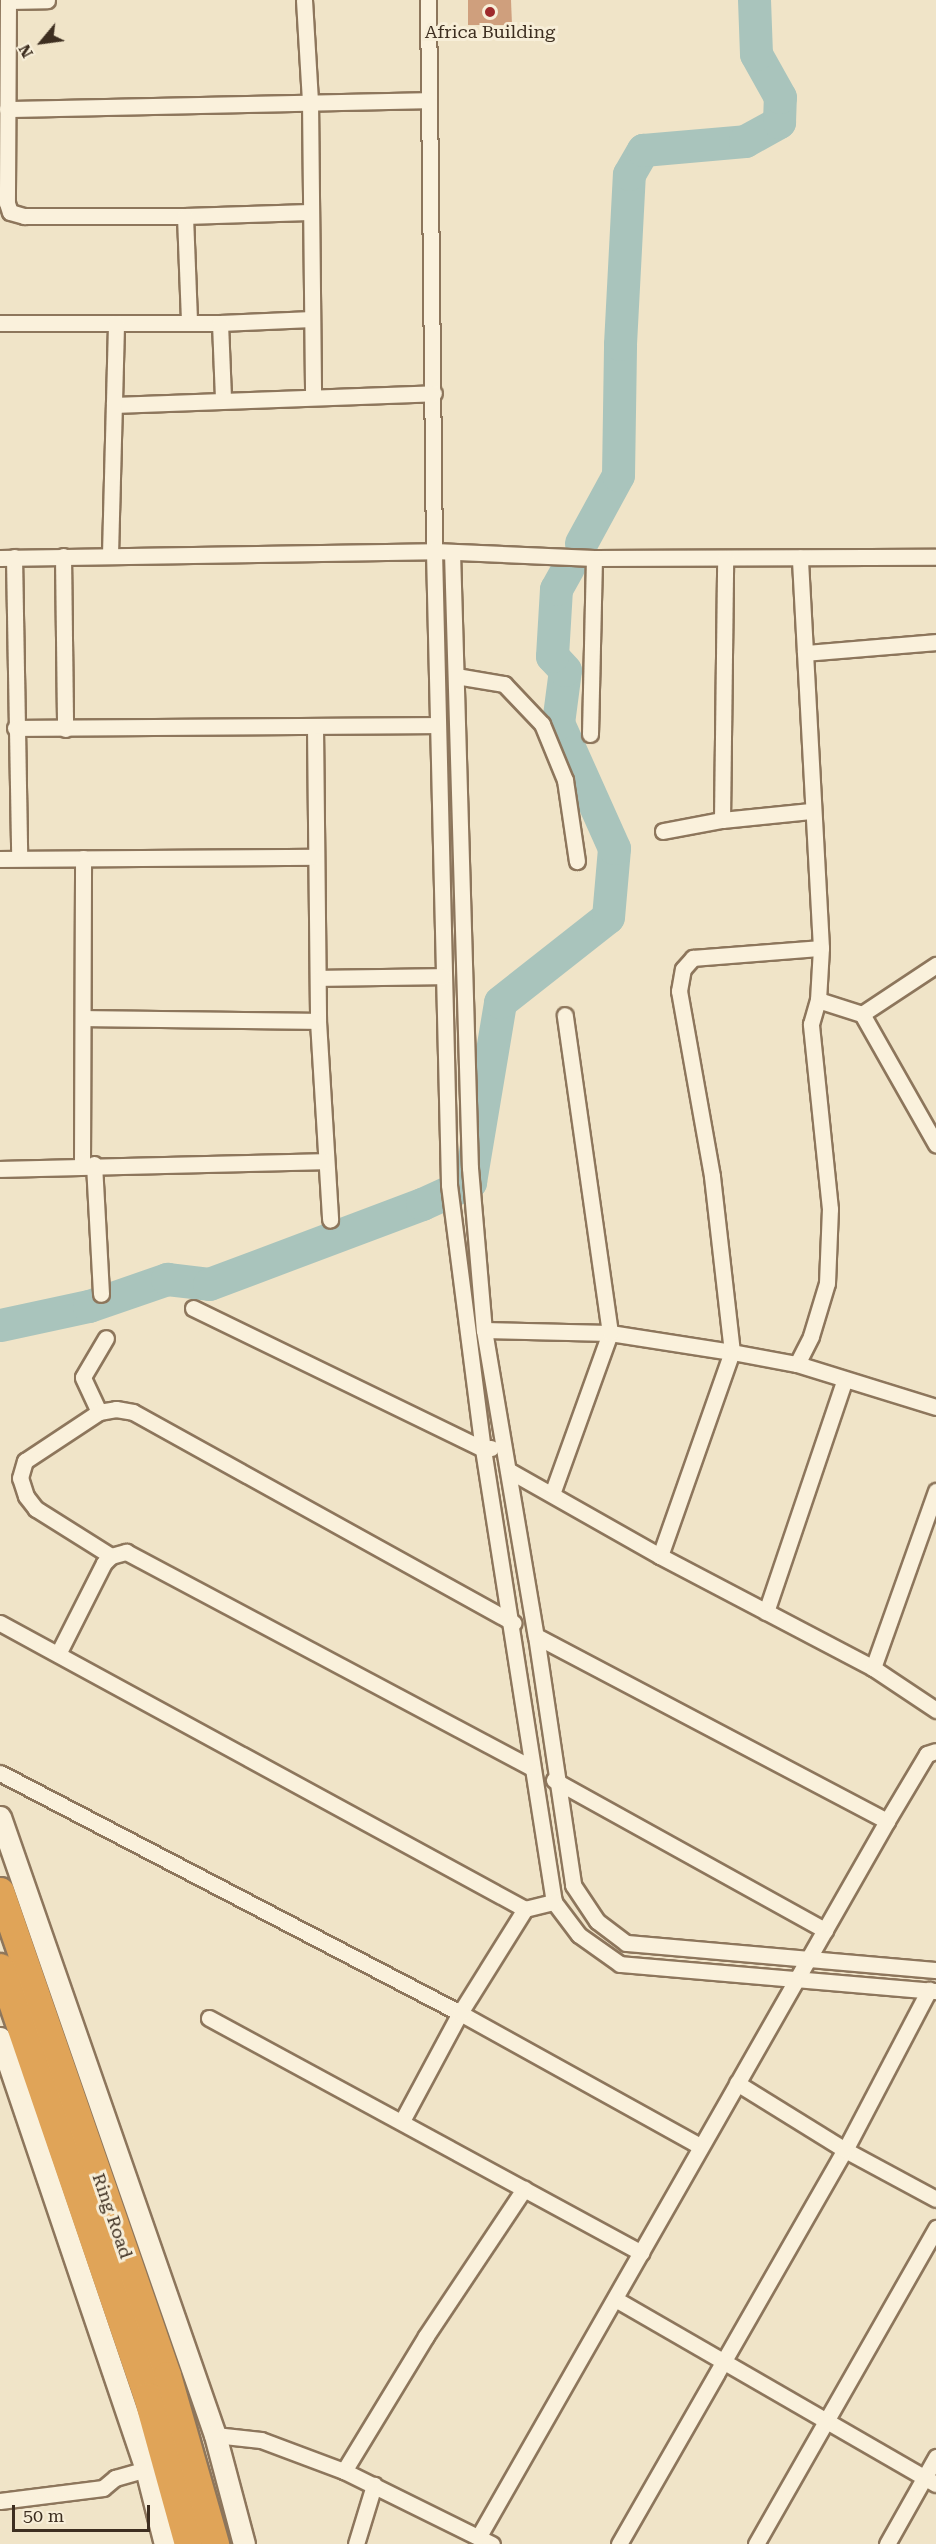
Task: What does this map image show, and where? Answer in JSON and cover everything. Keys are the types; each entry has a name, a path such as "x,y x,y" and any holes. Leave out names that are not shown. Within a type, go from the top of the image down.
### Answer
{"highway":[{"name":"Ring Road","path":"0,1891 167,2375 215,2544"},
{"name":"Ring Road","path":"0,1967 147,2396 188,2544"}],"street":[{"path":"47,0 8,1 7,202 10,212 24,216 185,216 309,212"},
{"path":"304,0 310,100 309,212 313,396"},
{"path":"428,0 434,551 449,1185 483,1449 513,1623 530,1767 554,1902 579,1935 620,1964 932,1991 726,2362 619,2544"},
{"path":"7,110 310,100 428,100"},
{"path":"185,216 189,321"},
{"path":"0,323 189,321 220,323 312,319"},
{"path":"111,554 116,323"},
{"path":"220,323 223,399"},
{"path":"114,405 223,399 434,393"},
{"path":"19,858 7,557 434,551 594,558 936,557"},
{"path":"452,552 470,1168 484,1330 536,1636 554,1780 573,1885 597,1921 626,1943 807,1961 936,1970"},
{"path":"63,556 65,729"},
{"path":"590,734 594,558"},
{"path":"722,820 725,558"},
{"path":"796,1364 811,1336 827,1283 830,1209 811,1024 818,1000 821,948 811,812 800,558"},
{"path":"805,653 936,642"},
{"path":"456,676 504,684 542,724 565,780 577,861"},
{"path":"15,728 438,725"},
{"path":"315,727 314,857 319,978 318,1022 324,1161 330,1220"},
{"path":"663,831 722,820 811,812"},
{"path":"0,859 314,857"},
{"path":"83,858 88,1164 100,1294"},
{"path":"660,1556 732,1352 712,1176 679,991 683,969 693,958 821,948"},
{"path":"862,1014 934,971"},
{"path":"319,978 444,976"},
{"path":"818,1000 862,1014 935,1140"},
{"path":"552,1494 610,1333 565,1015"},
{"path":"85,1018 318,1022"},
{"path":"0,1169 88,1164 324,1161"},
{"path":"193,1308 483,1449 504,1446"},
{"path":"484,1330 610,1333 732,1352 796,1364 844,1381 936,1407"},
{"path":"99,1412 83,1377 106,1338"},
{"path":"766,1612 844,1381"},
{"path":"111,1556 36,1509 26,1496 20,1478 25,1461 99,1412 133,1412 513,1623"},
{"path":"508,1470 660,1556 873,1668 936,1710"},
{"path":"873,1668 936,1491"},
{"path":"58,1653 111,1556 126,1552 530,1767"},
{"path":"0,1623 525,1908 554,1902"},
{"path":"536,1636 887,1821"},
{"path":"215,2435 261,2440 344,2471 485,2540 700,2146 887,1821 933,1755"},
{"path":"0,1773 460,2013 700,2146"},
{"path":"554,1780 825,1930"},
{"path":"0,1817 215,2435 244,2544"},
{"path":"402,2121 460,2013 525,1908"},
{"path":"209,2018 402,2121 640,2253"},
{"path":"0,2038 146,2469 165,2544"},
{"path":"737,2083 845,2150 936,2199"},
{"path":"344,2471 426,2336 524,2189"},
{"path":"756,2544 936,2228"},
{"path":"617,2300 930,2481"},
{"path":"887,2544 930,2481 936,2457"},
{"path":"0,2501 103,2488 115,2478 146,2469"},
{"path":"356,2544 374,2485"}],"building":[{"name":"Africa Building","path":"468,0 511,0 512,25 468,25"}],"waterway":[{"path":"581,543 618,475 620,344 629,174 643,150 745,141 779,122 780,97 756,54 754,0"},
{"path":"0,1325 89,1306 167,1279 209,1284 422,1204 470,1182 500,1002 608,917 614,848 558,723 565,670 552,656 556,589 568,567"}],"place":[{"name":"Africa Building","path":"490,12"}]}
